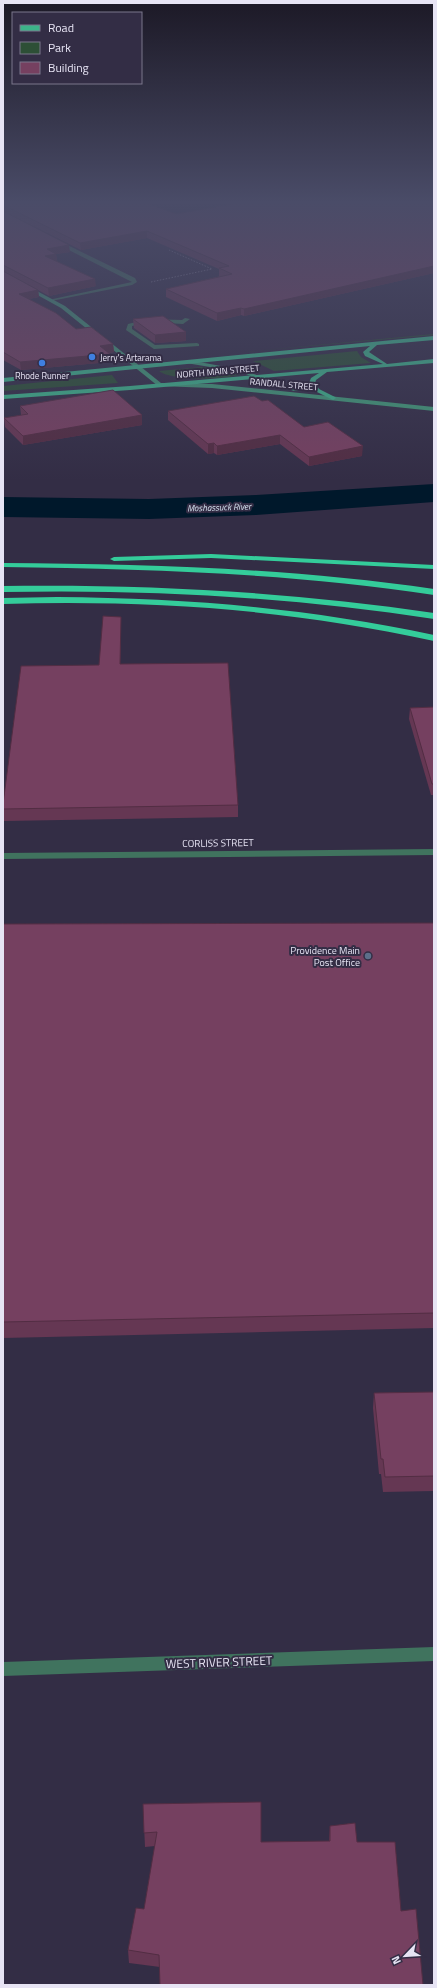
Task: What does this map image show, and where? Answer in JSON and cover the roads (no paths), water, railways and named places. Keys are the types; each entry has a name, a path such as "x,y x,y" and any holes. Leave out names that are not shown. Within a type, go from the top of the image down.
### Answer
{"highway":[{"path":"3,565 155,556 211,556 434,567"},
{"path":"3,565 199,568 340,580 434,592"},
{"path":"3,589 102,588 208,591 314,600 434,616"},
{"path":"3,601 121,600 211,604 315,616 434,638"}],"main road":[{"path":"45,296 53,300 160,385"},
{"name":"NORTH MAIN STREET","path":"3,380 434,338"},
{"path":"375,344 368,348 366,352 367,355 375,360 394,365"},
{"name":"NORTH MAIN STREET","path":"3,397 434,361"},
{"name":"RANDALL STREET","path":"188,362 230,368 258,376 293,390 333,398"},
{"path":"326,370 313,379 312,383 317,390 333,398"},
{"name":"RANDALL STREET","path":"160,385 212,386 434,410"}],"street":[{"path":"53,300 74,296"},
{"path":"185,320 148,320 137,322 128,327 129,330 144,342 154,347 198,345"},
{"name":"CORLISS STREET","path":"3,856 434,852"},
{"name":"WEST RIVER STREET","path":"3,1670 434,1654"}],"waterway":[{"name":"Moshassuck River","path":"3,507 149,509 256,505 434,493"}],"place":[{"name":"Jerry's Artarama","path":"92,357"},
{"name":"Rhode Runner","path":"42,363"},
{"name":"Providence Main Post Office","path":"368,956"}]}
